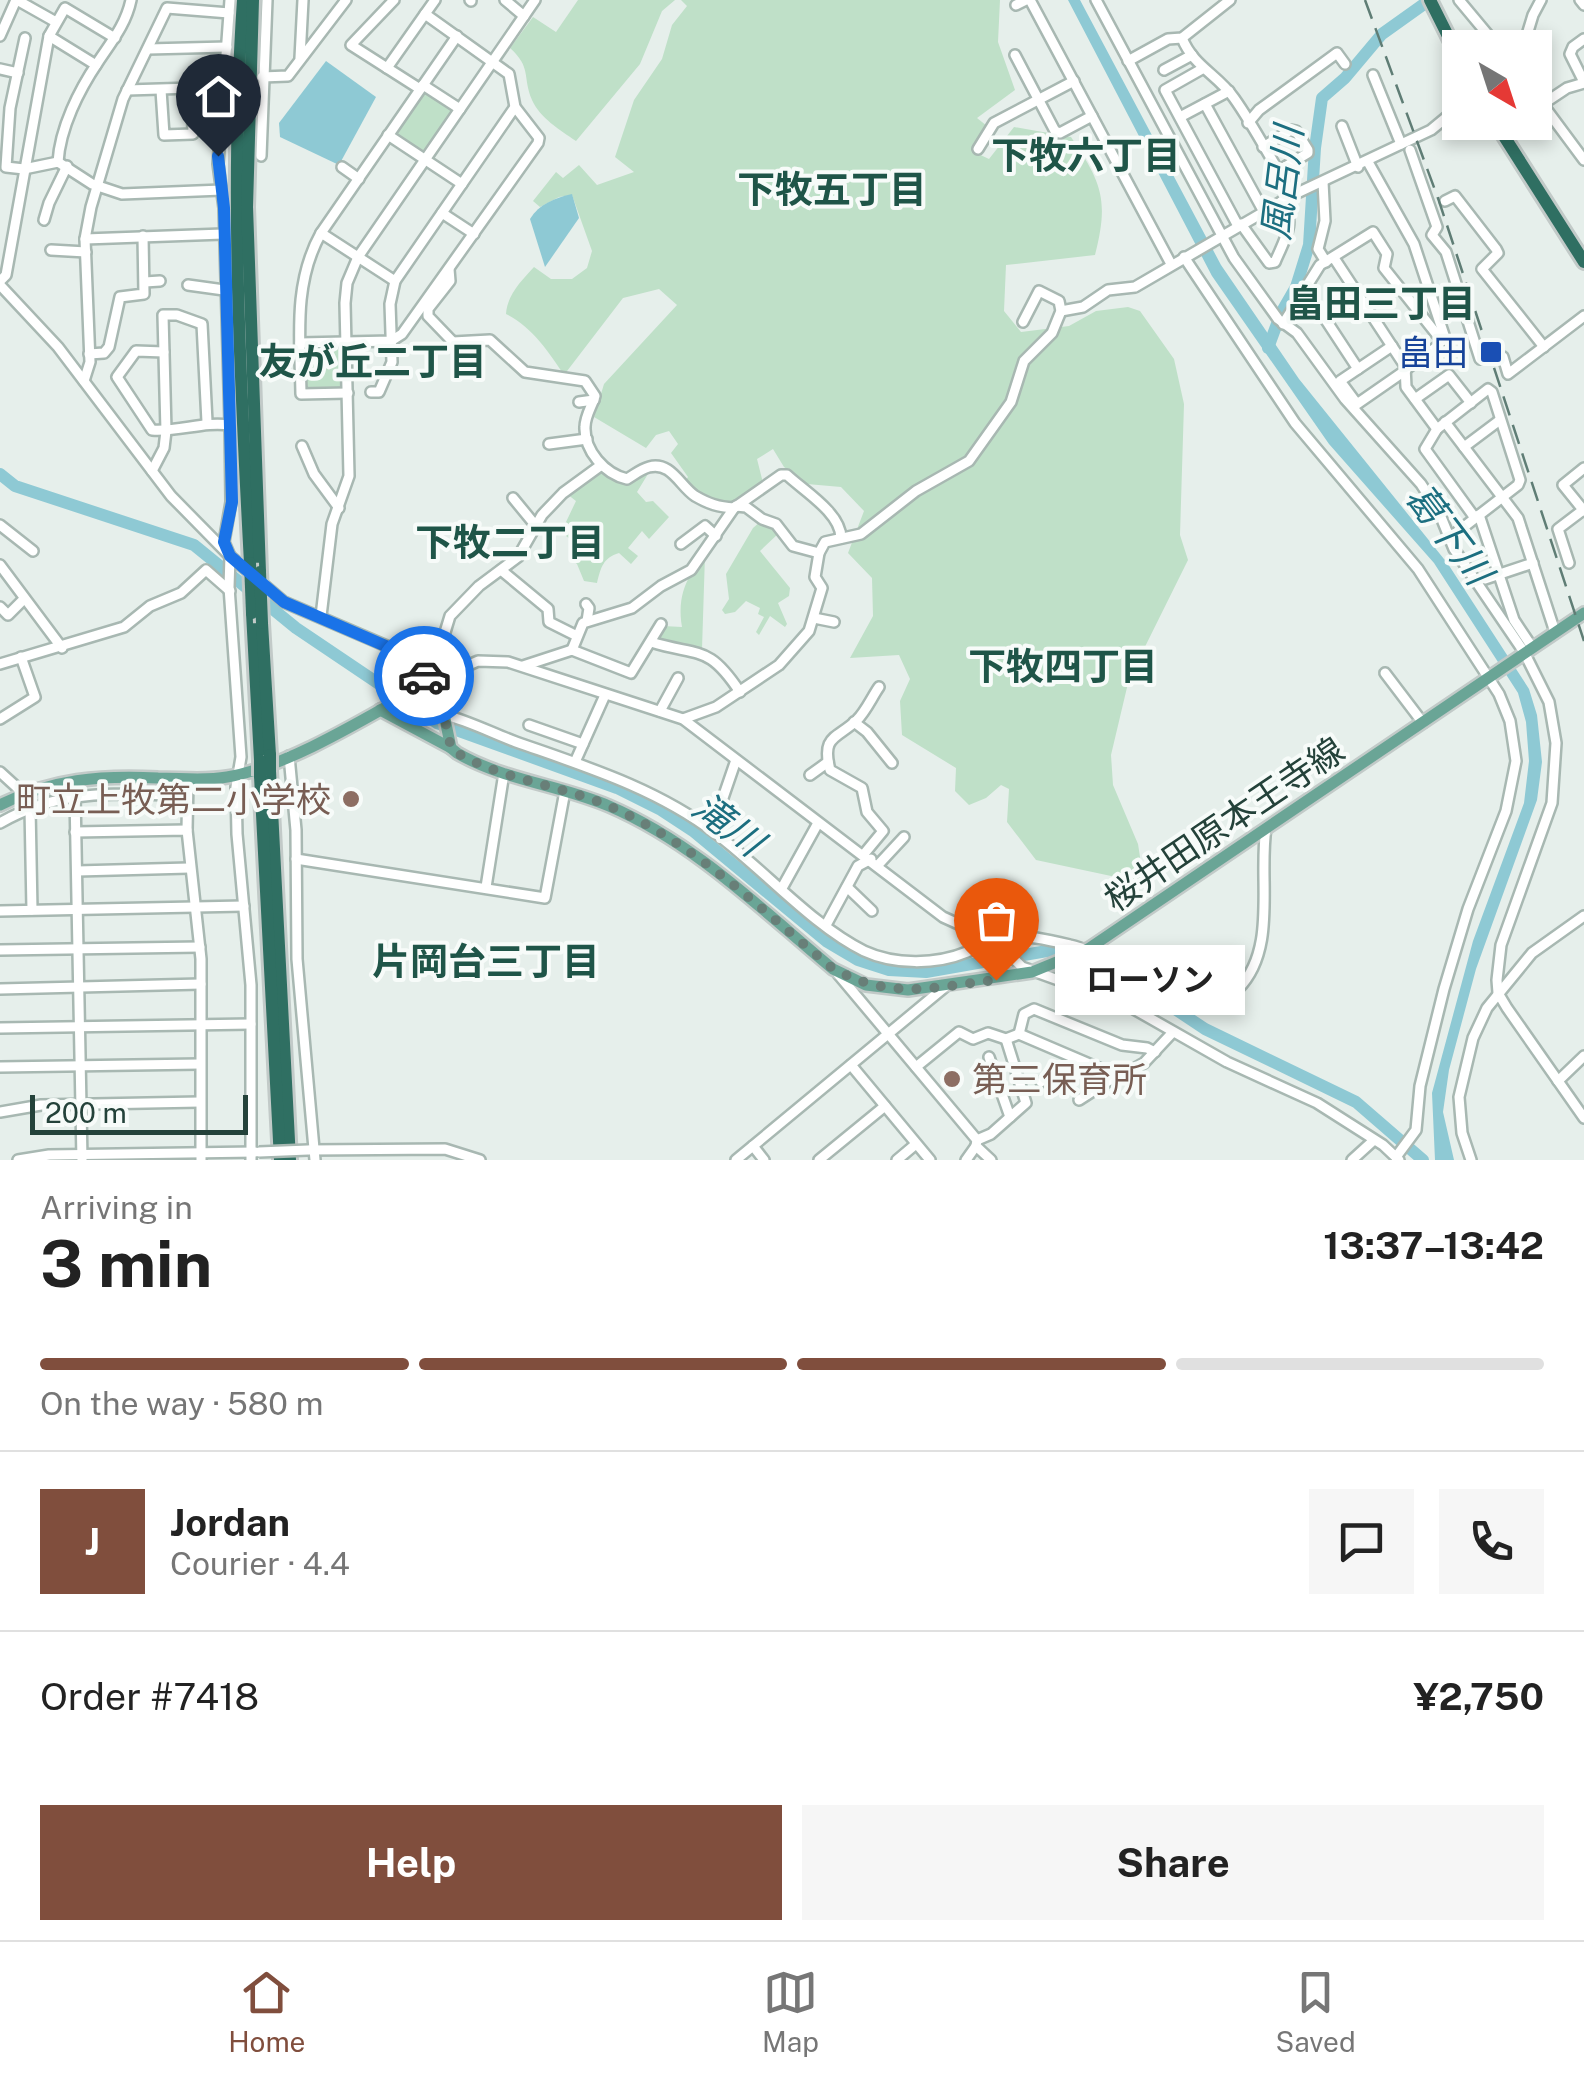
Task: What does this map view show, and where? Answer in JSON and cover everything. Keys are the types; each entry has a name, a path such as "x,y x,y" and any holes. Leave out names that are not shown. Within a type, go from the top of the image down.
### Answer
{"highway":[{"path":"244,0 237,124 237,277 255,568"},
{"path":"254,0 247,123 247,224 255,568 280,1160"},
{"path":"1430,0 1445,30"},
{"path":"1506,140 1584,262"},
{"path":"265,773 290,1160"}],"main road":[{"name":"桜井田原本王寺線","path":"385,707 449,744 468,760 609,806 686,847 832,968 881,989 908,990 1050,966 1084,950 1584,613"},
{"path":"0,805 22,794 78,779 188,779 241,774 289,756 430,682 445,715 449,744"}],"street":[{"path":"0,36 16,0 56,22"},
{"path":"44,220 62,164 61,135 96,64 128,15 131,0"},
{"path":"156,0 167,8 197,5 229,13"},
{"path":"230,0 219,144 232,502 224,542 230,556 241,774 236,787 237,834 250,1024 253,1155"},
{"path":"261,156 267,0"},
{"path":"300,61 303,0"},
{"path":"262,77 288,76 346,0"},
{"path":"394,0 351,45 460,109"},
{"path":"387,68 435,0"},
{"path":"505,0 524,16"},
{"path":"321,616 332,524 350,476 346,343 349,275 535,0"},
{"path":"1096,0 1222,234 1269,308 1297,333 1345,399 1420,484 1439,512 1454,549 1528,649"},
{"path":"1128,61 1168,39 1182,38 1230,0"},
{"path":"1459,0 1484,30"},
{"path":"1528,30 1541,0"},
{"path":"1024,2 1074,82 1171,264"},
{"path":"115,38 65,8 49,36 6,275 0,283 58,347 196,523 230,556 284,602 372,639 406,660 430,682 488,659 523,666 683,719 952,923 992,939 1027,970 1117,1000 1240,1068 1318,1103 1398,1158 1417,1126 1424,1064 1444,989 1512,788 1516,760 1510,721 1504,704 1418,569 1294,423 1184,257"},
{"path":"84,382 89,354 86,239 127,90 167,8"},
{"path":"300,343 391,341 402,334 538,143 539,138 516,107 509,74 425,14"},
{"path":"49,36 96,64"},
{"path":"348,393 301,394 302,279 321,232 456,36"},
{"path":"25,38 3,166 24,169 62,164 98,187 122,194 222,190"},
{"path":"1182,38 1202,69 1229,92 1293,195"},
{"path":"1552,98 1584,82 1570,54 1572,46 1584,39"},
{"path":"148,49 227,47"},
{"path":"1248,123 1259,110 1337,54 1345,64"},
{"path":"1015,55 1055,131 1060,133 1092,116"},
{"path":"1164,70 1192,55"},
{"path":"0,69 18,73"},
{"path":"1202,69 1165,90 1240,225 1269,264 1275,262 1291,225 1290,214 1282,202"},
{"path":"1373,75 1437,227 1432,236 1446,252 1480,359"},
{"path":"978,149 994,123 1074,82"},
{"path":"127,90 224,87"},
{"path":"160,90 164,136 193,134 192,89"},
{"path":"1180,117 1229,92"},
{"path":"1205,104 1264,212"},
{"path":"371,392 379,392 392,362 390,304 395,282 516,107"},
{"path":"1552,116 1584,160"},
{"path":"1061,311 1083,307 1108,290 1135,287 1293,195 1406,147 1442,122"},
{"path":"1342,126 1416,250 1444,335 1442,341 1406,370 1357,404 1340,381 1392,346"},
{"path":"1262,147 1291,130 1296,131 1308,153 1278,171"},
{"path":"388,135 462,184"},
{"path":"342,167 358,178"},
{"path":"1324,182 1324,221 1318,249 1392,346 1406,370 1406,387 1464,447 1518,518 1555,632"},
{"path":"1445,201 1455,196 1496,249 1498,253 1482,269 1544,347"},
{"path":"442,213 474,234"},
{"path":"321,232 395,282"},
{"path":"1283,324 1316,270 1373,232 1387,254 1384,268 1442,341"},
{"path":"86,239 222,234"},
{"path":"89,354 104,354 109,348 118,300 144,294 143,236"},
{"path":"1416,250 1438,242"},
{"path":"50,250 86,252"},
{"path":"449,269 450,281 426,312 453,342 490,340 526,372 557,379 581,379 593,391 594,400 584,426 600,466 628,480 645,468 657,466 675,474 691,492 712,506 746,507 776,524 793,546 820,552"},
{"path":"145,282 160,281"},
{"path":"188,284 224,290"},
{"path":"683,719 712,709 779,666 809,631 822,588 816,577 825,542 861,534 916,491 969,461 1011,402 1024,361 1052,334 1061,311 1056,298 1038,291 1023,322"},
{"path":"1303,294 1316,304 1358,369"},
{"path":"152,470 164,448 166,431 163,316 176,315 202,324 207,422"},
{"path":"1503,357 1508,374 1584,316"},
{"path":"164,352 136,351 117,378 152,430 187,430 207,422 230,425"},
{"path":"1415,399 1449,375 1471,402"},
{"path":"1456,533 1477,516 1502,497 1518,486 1520,480 1488,389 1441,426 1426,444 1426,453 1477,516 1514,620 1549,702 1556,743 1556,775 1544,831 1501,946 1496,980 1498,993 1584,1118"},
{"path":"578,402 594,400"},
{"path":"1464,447 1500,420"},
{"path":"550,444 587,439"},
{"path":"302,446 308,464 339,508"},
{"path":"406,660 439,652 450,616 479,586 518,557 536,526 563,493 600,466"},
{"path":"1569,563 1558,530 1583,510 1563,485 1584,468"},
{"path":"570,618 585,622 632,608 687,573 735,507 785,474 826,510 840,528 841,538"},
{"path":"513,498 536,526"},
{"path":"0,526 33,551"},
{"path":"682,544 688,535 704,526 716,536"},
{"path":"1485,579 1533,563"},
{"path":"0,565 62,648"},
{"path":"1,661 62,648 124,626 150,606 180,593 206,570 229,589"},
{"path":"501,570 545,606 549,622 577,636"},
{"path":"0,606 8,615 24,599"},
{"path":"572,650 590,608 586,604"},
{"path":"814,618 834,622"},
{"path":"523,666 572,650 631,673 661,624"},
{"path":"651,642 710,656 740,692"},
{"path":"0,719 35,696 21,657"},
{"path":"1385,673 1423,722"},
{"path":"660,711 678,678"},
{"path":"871,859 883,831 868,812 862,788 830,770 827,749 835,734 854,722 879,687"},
{"path":"575,762 606,695"},
{"path":"445,715 616,777 712,830 862,950 900,960 954,956 992,939 1013,936 1084,950 1184,995 1217,999 1232,993 1252,969 1260,951 1266,828"},
{"path":"854,722 892,763"},
{"path":"529,725 584,744"},
{"path":"289,756 297,958 312,1153"},
{"path":"712,830 736,760"},
{"path":"810,775 828,762"},
{"path":"0,772 22,794"},
{"path":"486,887 504,772"},
{"path":"188,779 189,868 200,947 200,1156"},
{"path":"296,858 545,898 565,792"},
{"path":"0,824 30,808 75,795 186,795"},
{"path":"75,795 82,1157"},
{"path":"30,808 32,910"},
{"path":"782,888 818,823"},
{"path":"76,832 187,830"},
{"path":"826,925 858,866 904,838"},
{"path":"76,871 189,868"},
{"path":"847,888 872,911"},
{"path":"0,911 244,906"},
{"path":"1470,1160 1462,1133 1459,1097 1473,1038 1487,1008 1532,953 1584,916"},
{"path":"0,950 200,947"},
{"path":"832,968 991,1160"},
{"path":"0,989 201,984"},
{"path":"736,1160 946,986"},
{"path":"1019,1034 1024,1014 1034,1009 1122,1046 1155,1052"},
{"path":"0,1028 250,1024"},
{"path":"916,1067 959,1032 967,1038 988,1033 1006,1039 1019,1034 1108,1072 1113,1078"},
{"path":"1079,1100 1144,1063 1173,1032"},
{"path":"966,1160 976,1143 1026,1103 1006,1039"},
{"path":"1558,1081 1584,1056"},
{"path":"990,1058 1010,1118"},
{"path":"1041,1082 1078,1060"},
{"path":"0,1067 200,1064"},
{"path":"851,1065 930,1160"},
{"path":"0,1112 41,1105 200,1102"},
{"path":"820,1160 885,1106"},
{"path":"1352,1160 1374,1140"},
{"path":"897,1160 916,1144"},
{"path":"753,1146 764,1160"},
{"path":"418,1148 418,1160"},
{"path":"18,1160 418,1148 445,1148 480,1160"}],"green space":[{"path":"578,0 675,0 662,11 640,64 576,141 540,112 529,92 524,67 510,48 533,17 556,32"},
{"path":"681,0 1000,0 998,42 1015,90 977,118 987,126 972,151 989,159 1014,127 1071,137 1090,167 1102,206 1095,255 1006,265 1004,311 1021,332 1069,326 1096,311 1128,307 1140,311 1174,359 1184,404 1180,535 1188,560 1129,679 1111,755 1113,785 1138,844 1144,883 1036,860 1007,822 1009,789 1001,785 986,798 969,805 955,791 956,768 902,735 900,701 910,679 899,655 850,658 873,616 872,578 848,553 864,511 841,487 807,484 784,467 773,449 757,459 763,483 741,499 722,502 685,481 688,477 671,453 678,444 669,431 656,435 646,448 594,417 604,384 677,305 659,289 623,298 564,375 531,333 506,314 512,294 534,267 551,279 572,279 587,268 592,251 572,195 540,207 533,201 556,172 563,178 579,165 597,185 634,172 615,157 634,100 662,59 672,25 687,6"},
{"path":"426,89 456,110 427,155 395,134"},
{"path":"309,346 340,346 341,390 303,392 302,354"},
{"path":"600,468 625,482 651,469 637,492 669,517 649,539 642,531 628,548 638,556 631,564 619,553 606,560 597,583 584,581 577,564 569,557 570,539 566,536 571,526 566,522 576,501 567,494"},
{"path":"761,521 779,533 760,551 790,588 789,596 778,603 787,624 785,627 770,616 759,635 756,632 764,617 758,614 760,608 746,601 735,612 725,614 722,610 729,599 726,574"},
{"path":"705,555 702,649 654,641 663,626 682,627 684,588"}],"water":[{"path":"1068,0 1080,0 1221,265 1299,379 1448,564 1529,689 1537,715 1542,762 1537,800 1476,969 1449,1070 1443,1112 1454,1160 1435,1160 1432,1093 1473,941 1524,803 1529,761 1526,722 1518,693 1434,563 1329,444 1212,276"},
{"path":"326,61 376,97 339,165 280,137 279,123"},
{"path":"572,194 579,218 545,267 530,219 548,202"}],"waterway":[{"name":"風呂川","path":"1268,348 1296,287 1309,245 1322,98 1345,78 1382,34 1424,4"},
{"name":"滝川","path":"0,474 15,486 194,545 296,628 437,723 617,788 661,810 693,831 826,941 858,960 889,970 926,972 1047,951 1089,960 1133,981 1205,1029 1356,1102 1423,1160"}],"railway":[{"path":"1365,0 1439,201 1584,641"}],"way so far":[{"path":"424,676 438,695 448,739 457,753 609,806 686,847 832,968 852,979 893,990 996,980"}],"place":[{"name":"畠田","path":"1491,352"},
{"name":"町立上牧第二小学校","path":"351,799"},
{"name":"ローソン","path":"996,980"},
{"name":"第三保育所","path":"952,1079"}],"district":[{"name":"下牧六丁目","path":"1086,155"},
{"name":"下牧五丁目","path":"832,189"},
{"name":"畠田三丁目","path":"1381,303"},
{"name":"友が丘二丁目","path":"373,361"},
{"name":"下牧二丁目","path":"510,542"},
{"name":"下牧四丁目","path":"1063,666"},
{"name":"片岡台三丁目","path":"486,961"}],"route":[{"path":"218,156 224,208 232,502 224,542 230,556 284,602 388,647 424,676"}],"water label":[{"name":"葛下川","path":"1449,534"}]}
